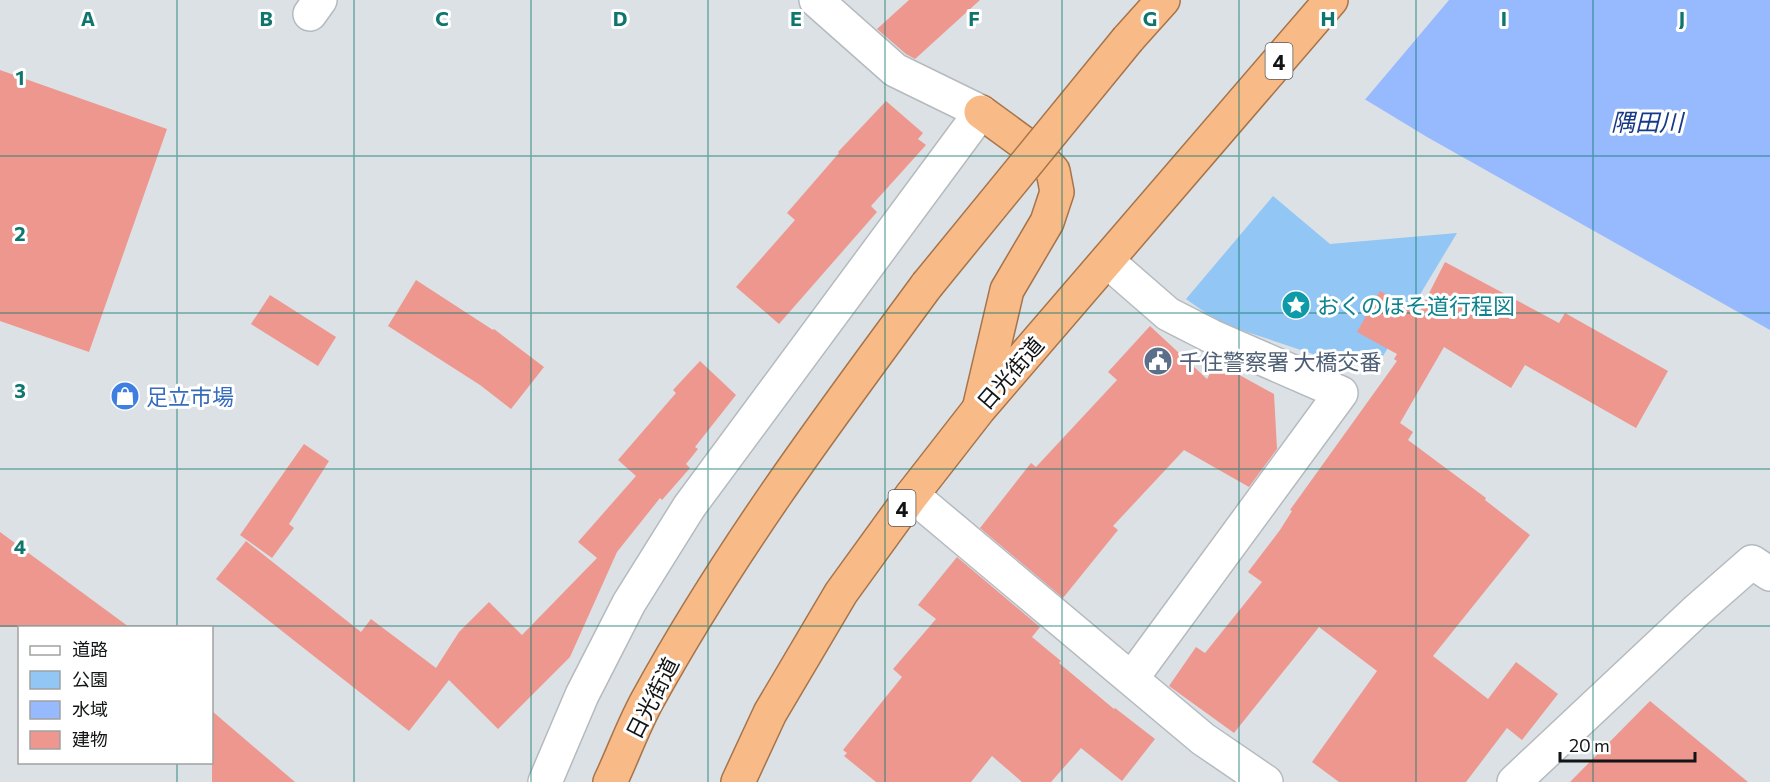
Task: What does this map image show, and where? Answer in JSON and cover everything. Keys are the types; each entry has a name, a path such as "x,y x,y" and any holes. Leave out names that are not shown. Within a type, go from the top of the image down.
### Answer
{"highway":[{"name":"日光街道","path":"1128,39 1150,0"},
{"name":"日光街道","path":"610,782 647,702 692,622 815,436 927,285 1128,39 1163,0"},
{"name":"日光街道","path":"738,782 770,713 842,593 912,495 979,409 1331,0"},
{"path":"979,409 1007,290 1047,222 1057,192 1053,171 1033,150 981,112"}],"street":[{"path":"545,782 582,695 629,603 689,507 981,112 895,70 816,0"},
{"path":"1107,261 1168,314 1211,336 1341,393 1132,678"},
{"path":"912,495 1203,739 1266,782"},
{"path":"1514,782 1695,612 1752,562 1770,574"}],"green space":[{"path":"1273,196 1330,244 1457,233 1377,366 1337,362 1220,323 1186,299"}],"water":[{"name":"隅田川","path":"1201,0 1770,0 1770,330 1427,137"}],"pier":[{"path":"1198,0 1449,0 1363,102"}],"building":[{"path":"909,0 980,0 915,59 877,29"},
{"path":"0,70 167,129 89,352 0,321"},
{"path":"886,101 923,133 918,139 926,145 871,206 877,212 779,324 736,287 795,220 787,213 838,152"},
{"path":"1445,262 1559,323 1565,313 1668,371 1636,428 1525,365 1511,388 1444,347 1400,423 1413,432 1408,440 1486,498 1485,500 1530,535 1433,656 1488,699 1516,662 1558,694 1522,740 1507,728 1466,782 1339,782 1312,762 1377,671 1319,627 1234,733 1169,686 1196,647 1205,653 1262,582 1248,572 1280,530 1292,511 1290,510 1397,361 1394,359 1397,354 1357,332 1380,291 1419,313"},
{"path":"416,280 494,329 544,367 511,409 480,385 388,326"},
{"path":"270,295 336,337 318,366 251,324"},
{"path":"1150,326 1207,379 1216,362 1274,394 1277,449 1249,487 1184,450 1113,526 1118,530 1063,598 980,528 1031,463 1036,467 1117,380 1108,372"},
{"path":"700,361 736,395 695,447 698,449 686,464 690,468 662,500 660,498 617,552 570,657 498,729 449,680 409,731 216,579 246,541 361,632 371,619 436,668 459,632 489,602 522,635 597,558 578,542 636,476 618,460 676,393 673,390"},
{"path":"304,444 329,461 289,524 294,528 272,558 240,535"},
{"path":"0,532 128,626 18,626 0,627"},
{"path":"957,557 1040,627 1032,637 1061,661 1059,663 1114,709 1155,739 1122,781 1081,748 1051,782 1022,782 992,756 971,782 876,782 844,756 847,753 843,750 902,677 893,669 936,619 918,605"},
{"path":"1650,701 1748,782 1570,782"},
{"path":"213,712 295,782 212,782"}],"place":[{"name":"おくのほそ道行程図","path":"1296,305"},
{"name":"千住警察署 大橋交番","path":"1158,361"},
{"name":"足立市場","path":"125,396"}]}
